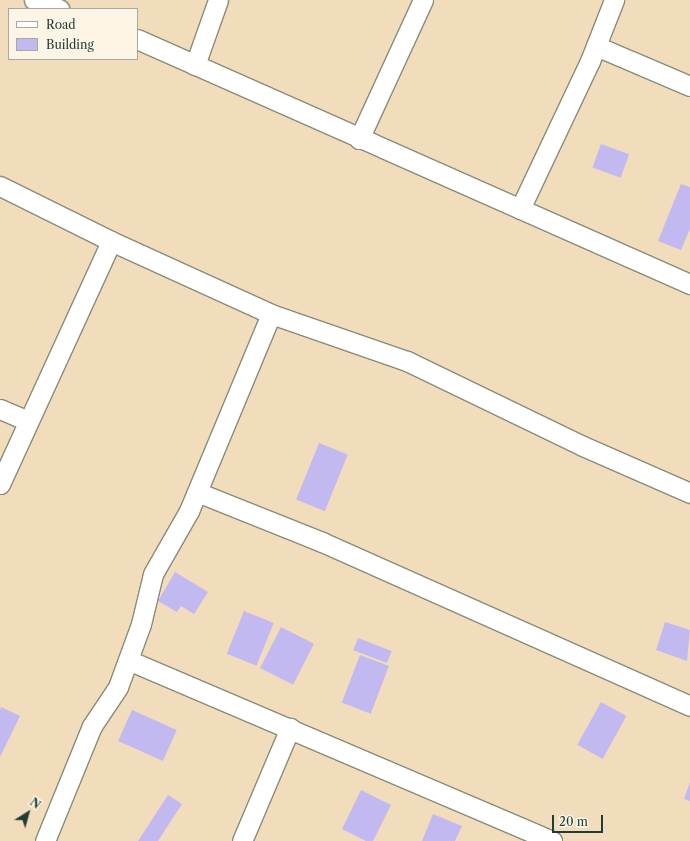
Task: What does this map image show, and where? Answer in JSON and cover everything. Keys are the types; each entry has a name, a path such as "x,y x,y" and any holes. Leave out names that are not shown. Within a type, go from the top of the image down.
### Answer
{"street":[{"path":"34,0 56,8"},
{"path":"195,65 218,0"},
{"path":"360,139 422,0"},
{"path":"520,209 596,46 614,0"},
{"path":"138,39 690,284"},
{"path":"596,46 690,86"},
{"path":"0,186 111,241 271,314 407,360 582,446 690,493"},
{"path":"0,484 111,241"},
{"path":"46,841 92,726 118,687 141,624 153,574 198,492 271,314"},
{"path":"0,409 28,421"},
{"path":"198,492 322,542 690,706"},
{"path":"128,660 552,841"},
{"path":"242,841 290,728"}],"building":[{"path":"601,144 629,154 621,178 592,167"},
{"path":"681,184 690,187 690,229 681,250 658,241"},
{"path":"319,443 348,455 325,511 296,500"},
{"path":"175,572 208,592 194,614 181,606 177,612 158,601"},
{"path":"244,611 274,623 256,666 227,654"},
{"path":"665,622 690,630 687,661 656,650"},
{"path":"281,627 314,644 293,685 260,668"},
{"path":"358,638 392,651 387,663 353,650"},
{"path":"360,655 389,666 371,714 342,703"},
{"path":"601,702 626,716 603,759 577,745"},
{"path":"1,707 20,716 0,757 0,710"},
{"path":"132,710 177,730 163,761 118,741"},
{"path":"690,782 690,801 684,799"},
{"path":"361,790 391,805 373,841 366,841 342,829"},
{"path":"168,795 182,804 158,841 138,841"},
{"path":"433,814 462,826 455,841 422,841"}]}
